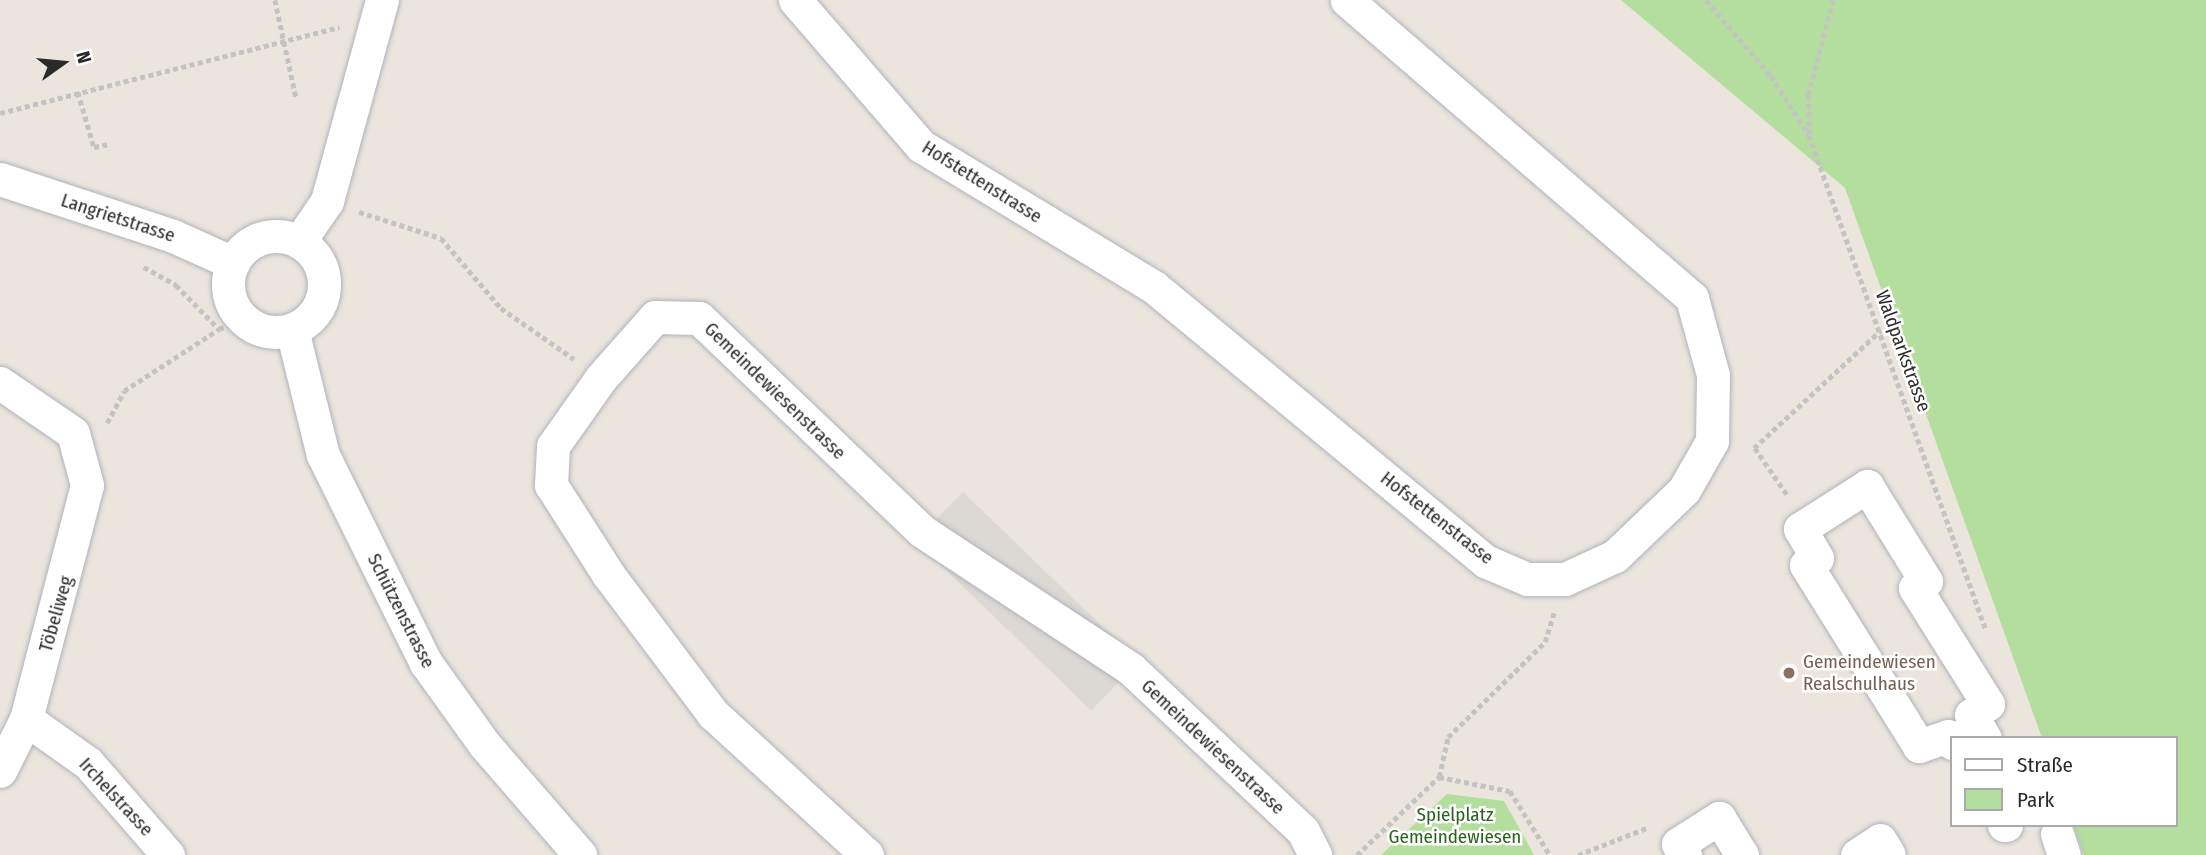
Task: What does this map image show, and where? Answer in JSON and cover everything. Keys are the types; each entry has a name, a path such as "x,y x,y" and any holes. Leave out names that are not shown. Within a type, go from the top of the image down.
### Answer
{"street":[{"name":"Hofstettenstrasse","path":"795,0 920,145 1154,287 1485,561 1527,579 1565,579 1615,556 1684,490 1712,441 1713,375 1692,298 1347,0"},
{"path":"299,242 327,201 379,12"},
{"name":"Langrietstrasse","path":"0,179 173,236 233,263"},
{"path":"277,236 299,242 316,258 324,280 317,311 292,330 276,332 232,325 229,293 233,263 254,241 277,236"},
{"name":"Gemeindewiesenstrasse","path":"867,855 713,714 608,574 551,485 553,446 601,378 655,317 699,318 922,531 1131,669 1303,831 1315,855"},
{"name":"Schützenstrasse","path":"292,330 323,455 426,663 484,744 580,855"},
{"path":"0,383 55,418 82,450"},
{"name":"Töbeliweg","path":"0,771 26,719 87,485 82,450"},
{"path":"1951,741 1948,736 1919,746 1805,565 1818,558 1800,529 1867,486 1926,581 1915,588 1988,704 1971,715 1984,736"},
{"name":"Irchelstrasse","path":"26,719 88,763 168,855"},
{"path":"1688,846 1719,818 1742,855"},
{"path":"1857,855 1880,841 1889,855"}],"path":[{"path":"275,0 296,97"},
{"name":"Waldparkstrasse","path":"1706,0 1771,76 1810,135 1992,646"},
{"path":"1810,135 1808,95 1833,0"},
{"path":"0,113 285,40 379,12"},
{"path":"78,92 94,147 109,144"},
{"path":"327,201 441,238 501,308 601,378"},
{"path":"82,450 103,429 124,391 232,325 176,285 131,259"},
{"path":"1712,441 1755,448 1881,330"},
{"path":"1357,855 1439,777 1448,737 1545,642 1565,579"},
{"path":"1439,777 1510,791 1550,855"},
{"path":"1578,855 1651,826 1688,846"}],"green space":[{"path":"1621,0 2206,0 2206,855 2084,855 2074,827 2178,827 2178,736 2041,736 1845,188"},
{"name":"Spielplatz Gemeindewiesen","path":"1447,794 1504,801 1534,855 1381,855"}],"shaded area":[{"path":"963,492 1139,661 1091,710 916,541"}],"place":[{"name":"Gemeindewiesen Realschulhaus","path":"1789,673"}]}
